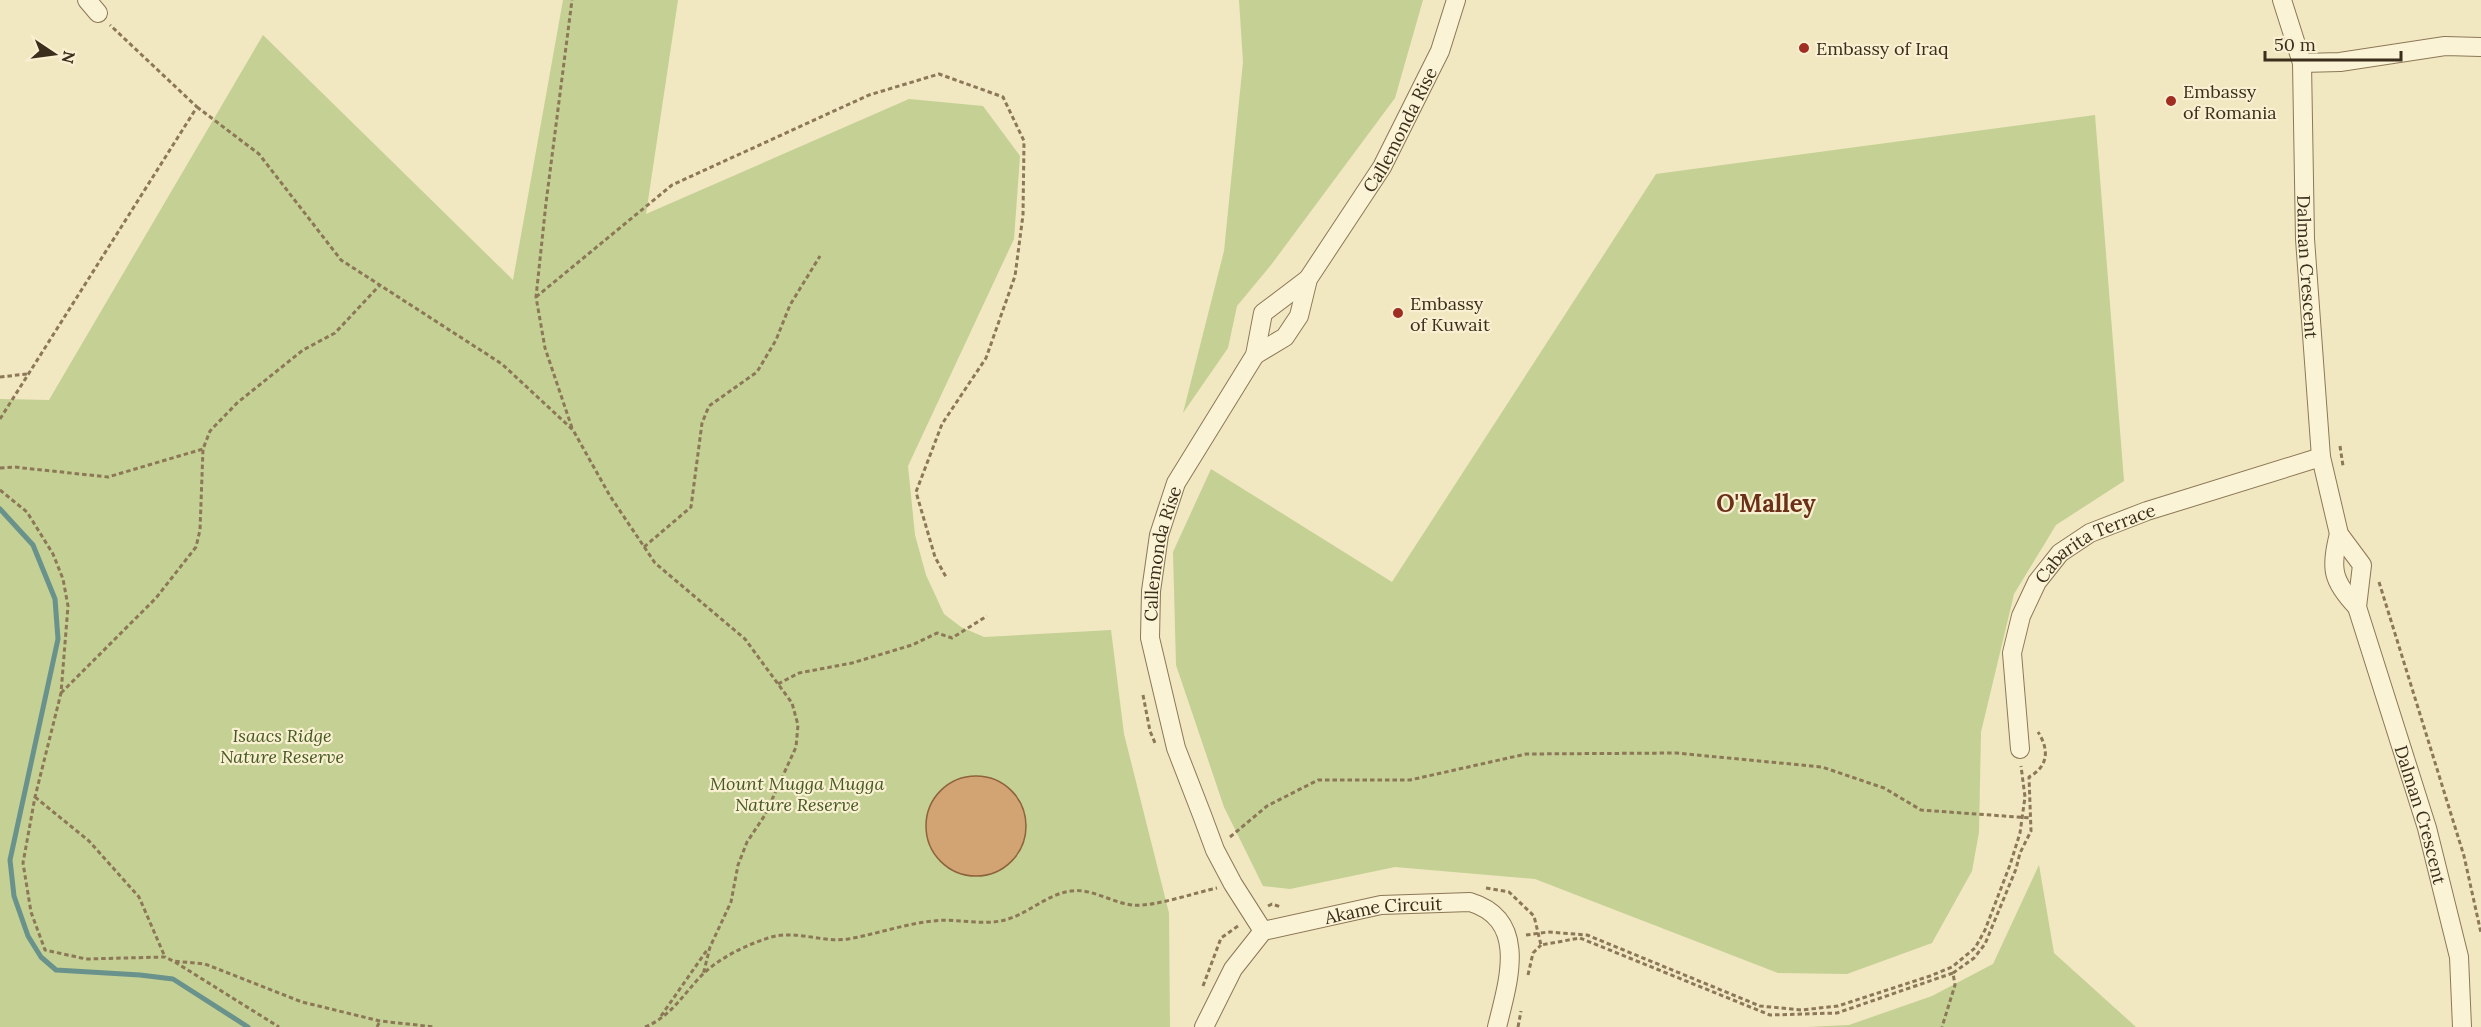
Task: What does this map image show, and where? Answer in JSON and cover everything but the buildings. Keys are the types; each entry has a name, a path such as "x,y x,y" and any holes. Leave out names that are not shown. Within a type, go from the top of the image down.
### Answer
{"street":[{"name":"Callemonda Rise","path":"1263,931 1253,916 1224,890 1215,850 1176,748 1150,638 1151,591 1159,535 1176,483 1255,356 1263,313 1308,279 1382,167 1440,51 1456,0"},
{"name":"Dalman Crescent","path":"2283,0 2302,63 2305,238 2321,457 2339,534 2362,565 2357,607 2376,674 2427,828 2459,957 2462,1027"},
{"path":"2302,63 2340,62 2445,46 2481,47"},
{"name":"Callemonda Rise","path":"1255,356 1285,337 1299,316 1308,279"},
{"name":"Cabarita Terrace","path":"2020,750 2012,653 2021,615 2037,582 2060,553 2090,533 2147,511 2321,457"},
{"name":"Dalman Crescent","path":"2339,534 2332,560 2333,570 2340,587 2357,607"},
{"name":"Akame Circuit","path":"1263,931 1381,905 1470,902 1484,906 1496,915 1507,931 1508,937"},
{"path":"1204,1027 1233,969 1263,931"},
{"path":"1497,1027 1509,971 1508,937"}],"path":[{"path":"572,0 547,191 536,297 545,348 573,430 610,496 644,547 655,563 745,639 792,703 798,725 796,747 765,815 747,842 738,865 731,902 710,946 655,1027"},
{"path":"93,7 197,107 260,154 341,260 502,364 573,430"},
{"path":"536,297 672,185 869,95 939,74 1003,97 1024,141 1023,215 1015,276 986,358 942,424 916,492 936,557 946,578"},
{"path":"0,419 197,107"},
{"path":"644,547 691,507 702,423 709,405 756,372 776,340 790,305 820,256"},
{"path":"61,693 156,598 196,548 201,520 203,449 210,431 237,404 303,350 335,333 379,286"},
{"path":"0,377 27,374"},
{"path":"2338,437 2344,471"},
{"path":"0,468 14,467 108,477 203,449"},
{"path":"0,490 27,512 53,554 63,579 68,606 61,693 35,796 23,863 31,912 45,950 86,959 165,957 279,1027"},
{"path":"2377,576 2464,856 2481,933"},
{"path":"778,684 799,673 862,660 912,645 937,633 952,638 987,616"},
{"path":"1142,687 1150,731 1158,752"},
{"path":"1479,887 1509,892 1534,916 1541,945 1580,938 1770,1015 1837,1013 1953,973 1974,958 1985,944 2016,869 2020,853 2031,831 2029,777 2041,767 2046,754 2044,741 2035,727"},
{"path":"1508,937 1539,933 1587,935 1760,1006 1801,1010 1838,1006 1952,967 1975,948 1985,930 2010,865 2020,833 2025,797 2020,750"},
{"path":"1215,850 1267,806 1318,780 1410,780 1526,754 1676,753 1822,767 1884,788 1921,810 2031,818"},
{"path":"35,796 89,841 139,897 165,957"},
{"path":"645,1027 657,1022 679,1003 703,975 738,950 770,938 790,934 837,940 932,921 1004,920 1057,895 1072,891 1100,895 1120,903 1135,905 1224,890"},
{"path":"1203,986 1221,938 1272,904 1285,908"},
{"path":"703,975 710,946"},
{"path":"173,961 205,964 302,1002 380,1021 435,1027"},
{"path":"1942,1027 1955,985 1953,973"},
{"path":"377,1027 380,1021"}],"green space":[{"path":"563,0 678,0 646,214 909,99 983,106 1020,156 1014,239 908,466 915,535 926,575 944,614 961,627 984,637 1111,630 1124,734 1169,913 1170,1027 0,1027 0,399 49,400 263,35 513,280"},
{"path":"1239,0 1423,0 1395,98 1271,265 1237,306 1228,348 1183,413 1224,251 1243,62"},
{"path":"2095,115 2124,481 2056,525 2014,594 1981,732 1979,832 1972,871 1932,943 1847,974 1778,973 1535,879 1395,867 1290,889 1263,886 1224,807 1176,665 1173,552 1211,469 1392,582 1656,174"},
{"path":"2039,865 2054,953 2136,1027 1807,1027 1849,1025 1932,996 1993,964"}],"waterway":[{"path":"0,509 33,545 55,599 58,639 10,860 14,896 28,936 41,957 56,970 173,979 248,1027"}],"place":[{"name":"Embassy of Iraq","path":"1804,48"},
{"name":"Embassy of Romania","path":"2171,101"},
{"name":"Embassy of Kuwait","path":"1398,313"}],"district":[{"name":"O'Malley","path":"1766,503"}],"park label":[{"name":"Isaacs Ridge Nature Reserve","path":"282,745"},
{"name":"Mount Mugga Mugga Nature Reserve","path":"797,793"}]}
